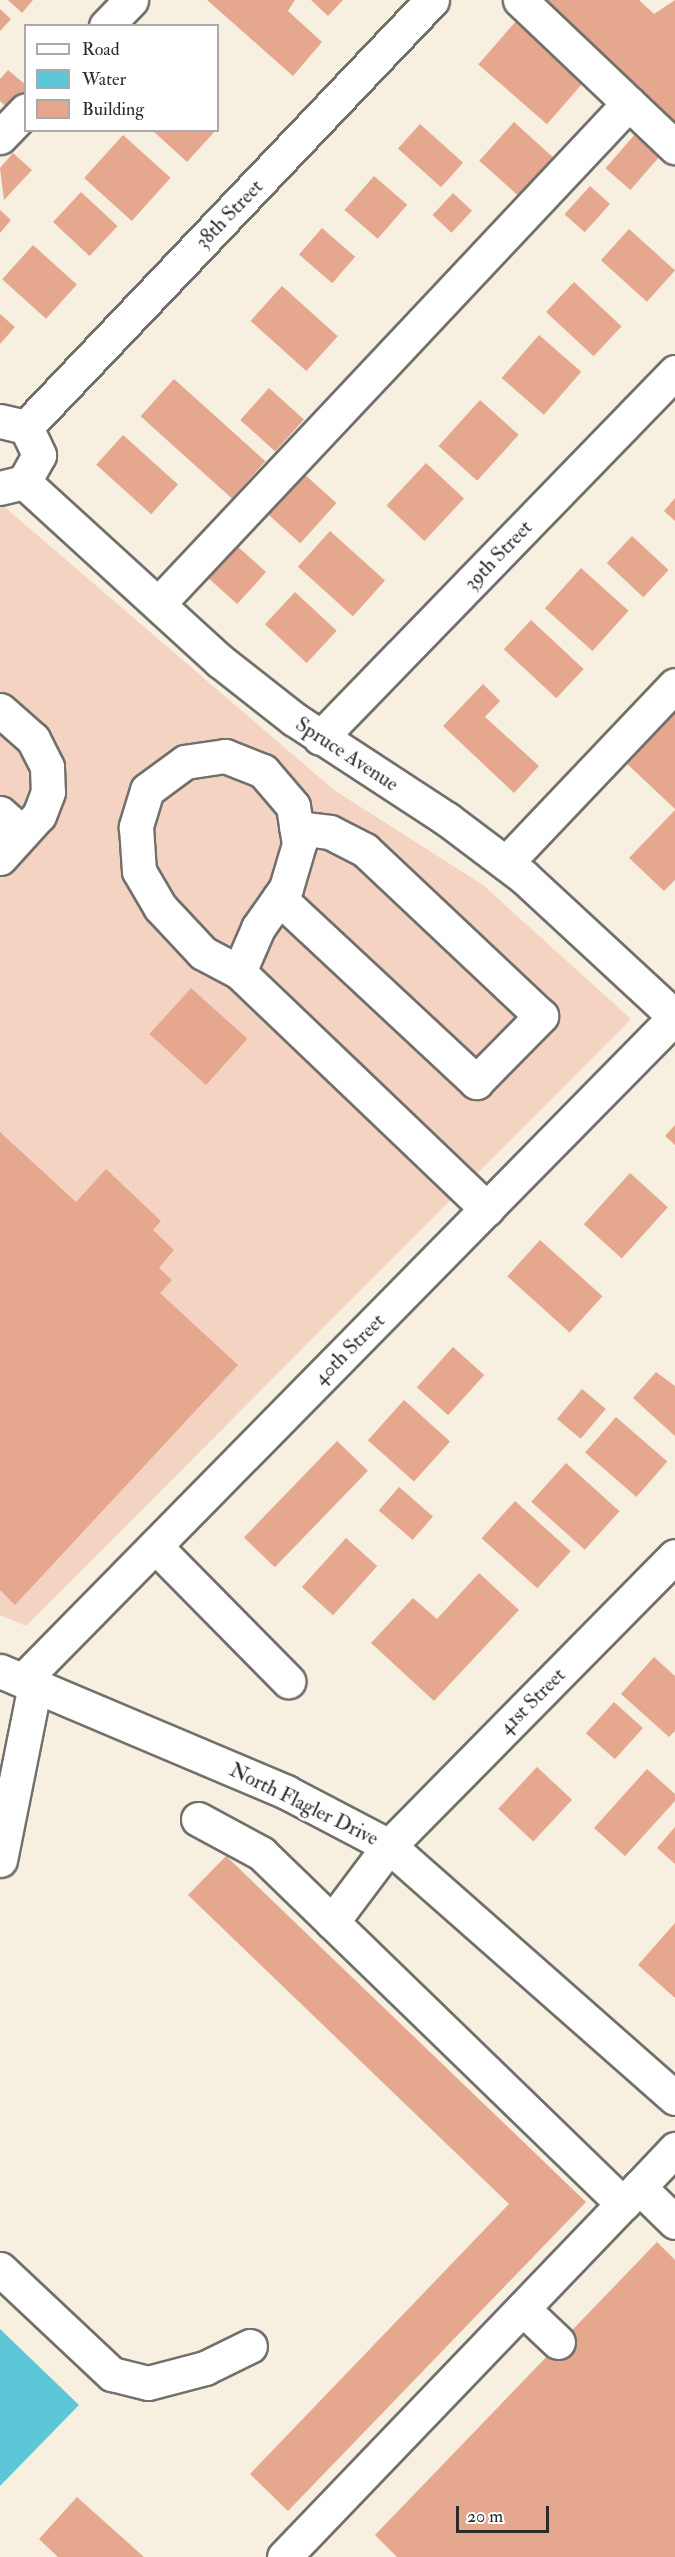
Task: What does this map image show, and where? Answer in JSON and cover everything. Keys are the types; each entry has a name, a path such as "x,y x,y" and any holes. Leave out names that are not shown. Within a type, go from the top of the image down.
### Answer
{"street":[{"path":"108,24 131,0"},
{"name":"38th Street","path":"13,424 432,0"},
{"path":"520,0 675,147"},
{"path":"159,603 629,103"},
{"path":"0,136 24,112"},
{"name":"39th Street","path":"320,738 675,372"},
{"path":"12,485 39,455 13,424"},
{"name":"Spruce Avenue","path":"12,485 159,603 220,661 320,738 506,863 675,1017"},
{"path":"506,863 675,685"},
{"path":"0,710 33,739 48,767 42,807 11,823 0,858"},
{"path":"239,972 279,898 299,844 293,806 263,771 225,756 185,762 147,790 136,827 139,871 160,907 203,953 239,972 487,1209"},
{"path":"279,898 476,1082 541,1016 365,850 330,831 296,828"},
{"name":"40th Street","path":"19,1679 155,1546 675,1017"},
{"path":"155,1546 288,1681"},
{"name":"41st Street","path":"332,1922 389,1845 675,1556"},
{"path":"0,1860 19,1679"},
{"name":"North Flagler Drive","path":"19,1679 286,1792 389,1845 671,2086"},
{"path":"198,1819 261,1853 332,1922 631,2196 675,2222"},
{"path":"284,2557 675,2149"},
{"path":"0,2269 112,2373 148,2383 205,2368 250,2346"},
{"path":"523,2309 558,2342"}],"shaded area":[{"path":"0,503 334,790 483,885 631,1019 26,1626 0,1615"}],"water":[{"path":"0,2329 79,2405 0,2486"}],"building":[{"path":"8,0 33,0 22,13"},
{"path":"207,0 295,0 288,11 322,42 293,76"},
{"path":"311,0 343,0 328,16"},
{"path":"542,0 639,0 654,14 675,0 675,123"},
{"path":"0,9 11,19 0,31"},
{"path":"517,20 586,80 547,124 478,65"},
{"path":"8,70 24,83 24,99 12,112 0,101 0,79"},
{"path":"514,122 556,160 522,199 479,161"},
{"path":"420,124 463,163 441,187 398,149"},
{"path":"154,132 214,132 187,162"},
{"path":"637,132 662,154 630,190 606,168"},
{"path":"123,135 171,178 132,221 84,178"},
{"path":"13,153 32,170 4,200 0,168"},
{"path":"374,176 407,205 378,239 344,210"},
{"path":"590,186 610,204 585,232 565,214"},
{"path":"81,192 118,226 90,256 53,222"},
{"path":"453,193 472,211 452,233 433,215"},
{"path":"0,210 11,220 0,233"},
{"path":"322,228 355,257 332,283 299,254"},
{"path":"629,229 675,270 647,302 601,260"},
{"path":"33,245 77,284 46,319 2,279"},
{"path":"574,282 622,326 594,356 546,312"},
{"path":"282,286 338,336 306,371 251,321"},
{"path":"0,314 15,327 0,344"},
{"path":"539,335 581,372 544,415 502,378"},
{"path":"174,379 265,461 232,498 141,416"},
{"path":"269,388 304,419 275,451 240,420"},
{"path":"480,400 519,435 477,481 439,446"},
{"path":"123,435 178,485 151,514 96,465"},
{"path":"426,463 464,498 424,541 386,505"},
{"path":"303,473 336,503 300,543 267,513"},
{"path":"675,498 675,521 664,511"},
{"path":"330,531 385,581 353,616 298,567"},
{"path":"632,536 669,570 643,597 607,563"},
{"path":"237,546 266,572 237,604 208,578"},
{"path":"581,568 629,611 592,651 545,608"},
{"path":"295,592 337,631 307,663 265,624"},
{"path":"531,620 584,669 556,698 504,649"},
{"path":"483,684 500,701 485,717 539,766 514,793 443,726"},
{"path":"675,707 675,809 624,761"},
{"path":"675,810 675,880 664,891 629,858"},
{"path":"191,988 247,1039 206,1085 150,1034"},
{"path":"675,1125 675,1145 665,1136"},
{"path":"0,1132 76,1202 106,1169 161,1221 153,1230 174,1250 159,1268 172,1280 160,1293 238,1365 15,1605 0,1590"},
{"path":"630,1173 668,1207 622,1258 584,1224"},
{"path":"540,1240 602,1296 570,1333 507,1276"},
{"path":"453,1347 484,1375 448,1415 417,1387"},
{"path":"656,1372 675,1386 675,1436 633,1398"},
{"path":"582,1389 606,1409 581,1439 557,1419"},
{"path":"404,1400 450,1441 414,1482 368,1440"},
{"path":"616,1417 667,1462 636,1497 585,1452"},
{"path":"337,1441 368,1471 275,1567 244,1537"},
{"path":"566,1463 620,1511 585,1550 531,1502"},
{"path":"399,1487 433,1517 413,1540 379,1510"},
{"path":"515,1501 571,1551 537,1588 482,1538"},
{"path":"346,1538 377,1566 333,1615 302,1587"},
{"path":"479,1573 519,1610 434,1701 371,1643 413,1598 437,1619"},
{"path":"654,1657 675,1676 675,1731 669,1737 621,1694"},
{"path":"614,1702 643,1728 615,1759 586,1733"},
{"path":"537,1767 572,1800 533,1841 498,1809"},
{"path":"647,1769 675,1794 675,1801 625,1856 594,1828"},
{"path":"675,1827 675,1864 657,1848"},
{"path":"226,1856 586,2202 288,2511 250,2474 509,2204 188,1895"},
{"path":"675,1923 675,1998 638,1965"},
{"path":"657,2242 675,2260 675,2557 397,2557 375,2535"},
{"path":"77,2497 144,2557 58,2557 39,2539"}]}
